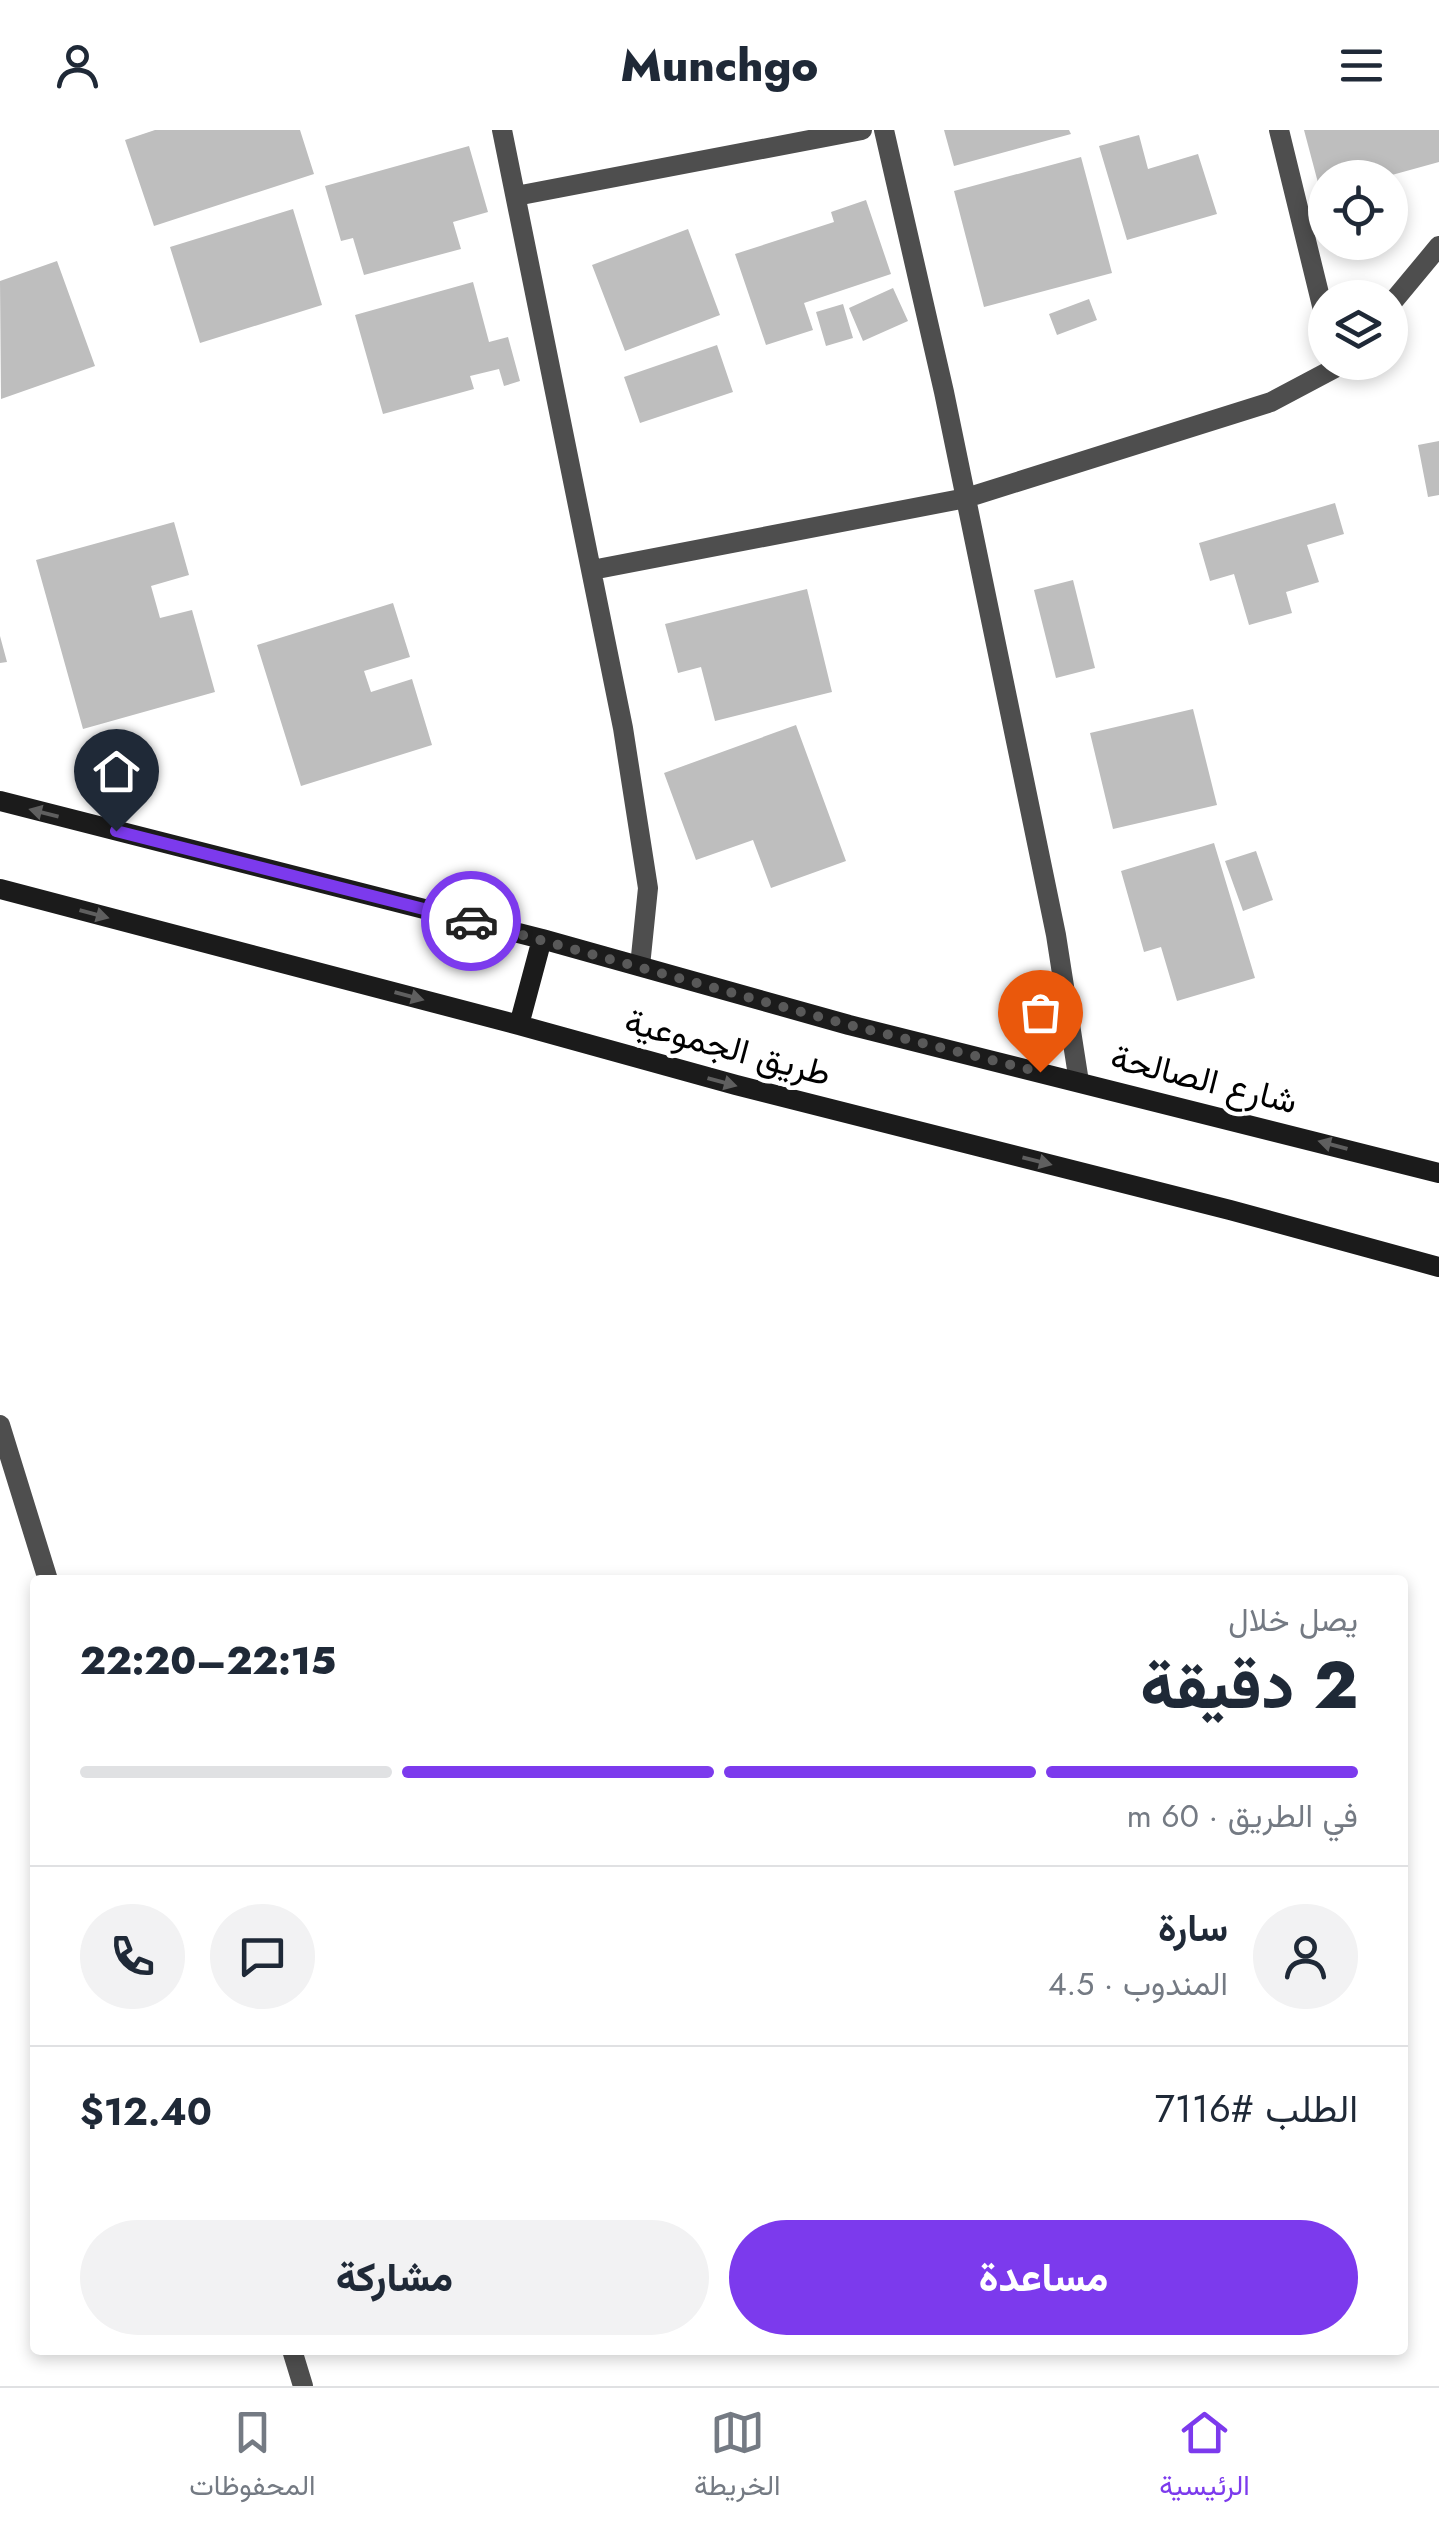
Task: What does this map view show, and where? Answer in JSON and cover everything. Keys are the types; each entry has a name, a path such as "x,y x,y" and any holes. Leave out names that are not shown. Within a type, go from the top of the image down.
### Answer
{"main road":[{"name":"طريق الجموعية","path":"0,801 542,939 849,1025"},
{"name":"طريق الجموعية","path":"0,889 520,1024 736,1086 1230,1210 1439,1267"},
{"path":"520,1024 542,939"},
{"name":"شارع الصالحة","path":"849,1025 1433,1171"}],"street":[{"path":"502,130 624,728 648,888 640,966"},
{"path":"516,196 862,130"},
{"path":"884,130 966,498 1056,934 1079,1082"},
{"path":"1278,130 1316,280"},
{"path":"1408,283 1439,246"},
{"path":"592,570 966,498 1271,402 1310,380"},
{"path":"0,1425 46,1575"},
{"path":"294,2355 303,2386"}],"building":[{"path":"155,130 300,130 314,174 154,226 125,140"},
{"path":"944,130 1069,130 1071,134 954,166"},
{"path":"1304,130 1439,130 1439,162 1408,171 1408,160 1312,160"},
{"path":"1139,135 1148,169 1198,154 1217,214 1127,240 1099,146"},
{"path":"469,146 488,212 453,222 461,249 364,275 353,238 341,241 325,186"},
{"path":"1081,157 1112,273 984,307 954,191"},
{"path":"866,200 891,274 804,303 813,330 766,345 735,254 834,222 831,212"},
{"path":"293,209 322,305 200,343 170,247"},
{"path":"688,229 720,315 625,351 592,265"},
{"path":"57,261 95,366 1,399 0,281"},
{"path":"473,282 489,342 508,337 520,381 504,386 499,369 470,376 474,389 383,414 355,315"},
{"path":"893,288 908,321 863,341 849,308"},
{"path":"1089,299 1097,320 1057,335 1049,314"},
{"path":"843,304 853,338 826,346 816,312"},
{"path":"717,345 733,392 640,423 624,377"},
{"path":"1439,441 1439,495 1428,497 1418,445"},
{"path":"1335,503 1344,534 1307,545 1319,582 1286,592 1292,613 1249,625 1234,574 1210,581 1199,543"},
{"path":"174,522 189,575 151,586 160,618 192,610 215,692 83,729 36,560"},
{"path":"1073,580 1095,668 1056,678 1034,590"},
{"path":"807,589 832,692 715,721 701,667 678,673 665,624"},
{"path":"393,603 410,657 364,671 371,692 412,679 432,745 301,786 257,645"},
{"path":"0,636 7,662 0,663"},
{"path":"1193,709 1217,805 1113,829 1090,733"},
{"path":"796,725 846,861 771,888 753,840 696,860 664,773"},
{"path":"1214,843 1255,978 1177,1001 1161,947 1144,952 1121,871"},
{"path":"1256,851 1273,900 1243,911 1225,861"}],"way so far":[{"path":"471,921 849,1025 1040,1072"}],"route":[{"path":"116,831 471,921"}]}
